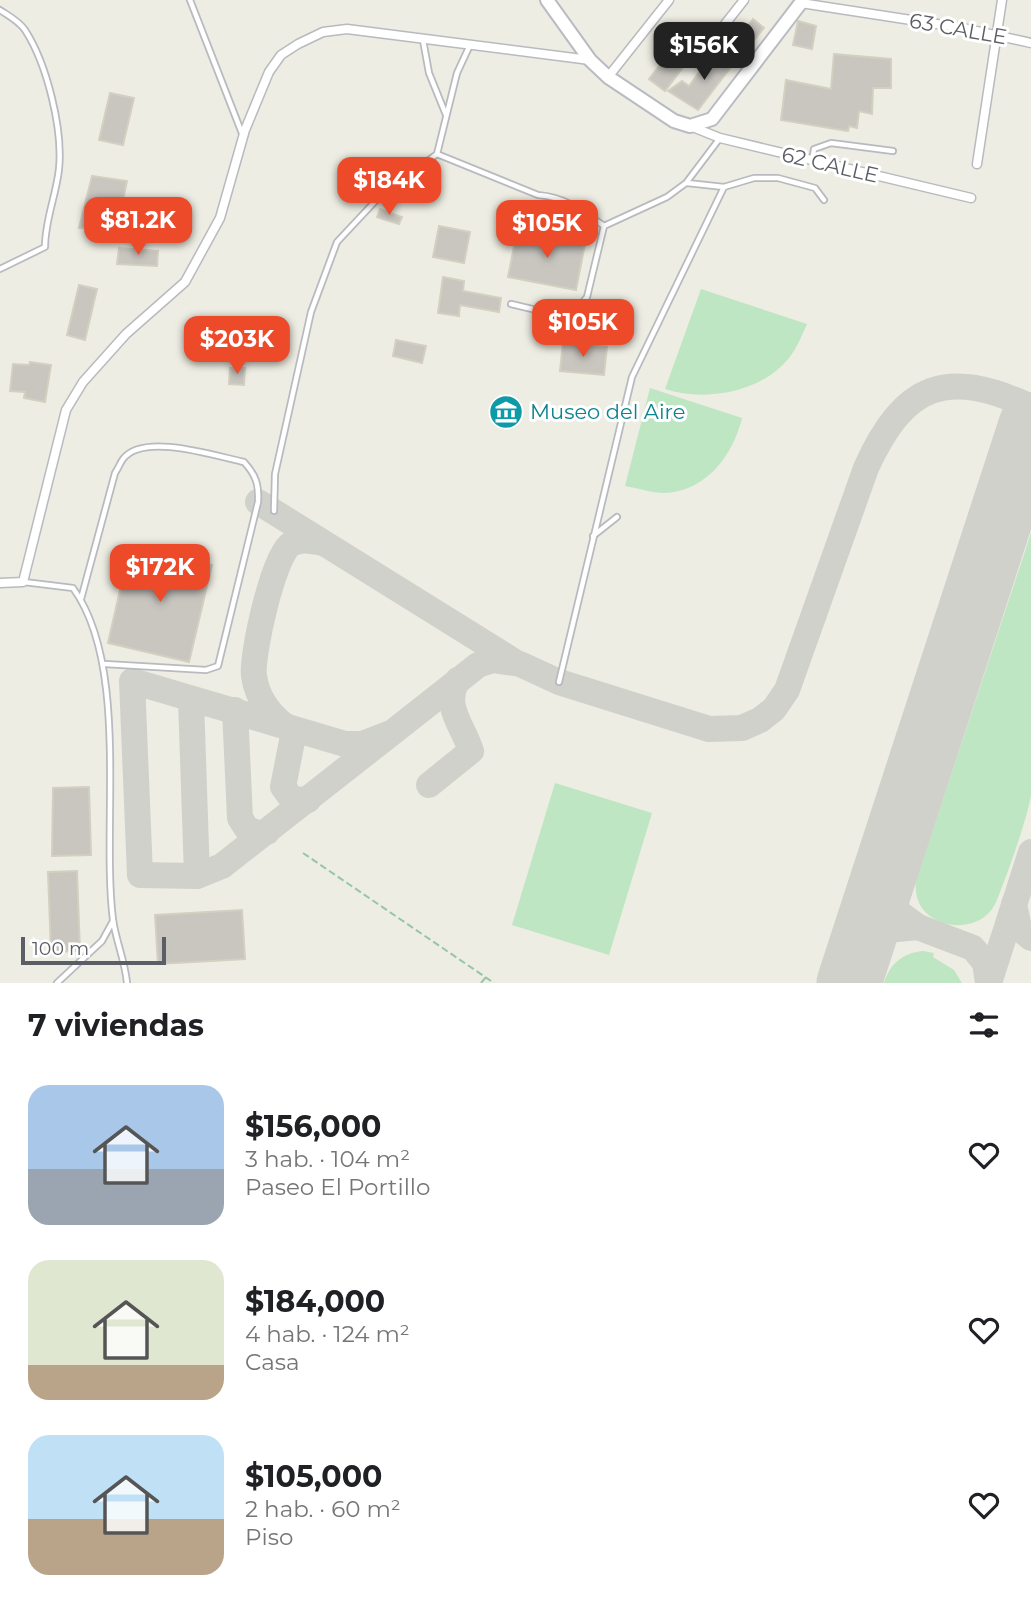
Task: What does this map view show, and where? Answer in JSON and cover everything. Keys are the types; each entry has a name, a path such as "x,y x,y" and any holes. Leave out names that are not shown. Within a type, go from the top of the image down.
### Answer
{"main road":[{"path":"547,0 590,60 608,77 674,121 691,126 712,119 802,2"}],"street":[{"path":"608,77 669,0"},
{"path":"711,42 744,0"},
{"path":"977,164 1002,0"},
{"name":"63 CALLE","path":"802,2 1031,43"},
{"path":"0,583 23,582 66,410 83,382 127,334 185,282 220,218 243,138 269,72 281,55 323,32 347,29 590,60"},
{"name":"62 CALLE","path":"691,126 720,138 811,162 971,198"}],"lane":[{"path":"190,0 243,138"},
{"path":"0,10 25,30 56,107 60,137 57,184 45,226 45,247 0,269"},
{"path":"423,39 429,73 446,115"},
{"path":"274,511 275,474 311,312 337,242 381,195 437,154 457,74 470,44"},
{"path":"604,226 667,197 686,183 720,138"},
{"path":"811,162 814,149 831,143 893,151"},
{"path":"437,154 538,195 571,202 604,226"},
{"path":"686,183 724,187 754,178 778,178 815,188 824,200"},
{"path":"559,682 632,377 724,187"},
{"path":"511,304 570,318 587,296 604,226"},
{"path":"81,599 115,473 124,457 138,448 158,445 244,462 253,471 257,481 258,502 218,666 206,670 105,664"},
{"path":"592,537 617,517"},
{"path":"23,582 73,588 81,599 105,664 113,920 127,983"},
{"path":"57,983 102,940 113,920"}],"path":[{"path":"303,853 494,983"},
{"path":"481,983 486,977"}],"green space":[{"path":"701,289 807,324 789,358 763,379 732,392 697,395 665,389"},
{"path":"650,388 742,418 732,446 715,469 704,479 679,491 659,493 625,486"},
{"path":"1031,533 1029,806 996,902 988,914 976,922 948,924 934,919 924,910 917,898 916,881"},
{"path":"555,783 652,813 609,955 512,925"},
{"path":"923,951 934,953 933,957 954,970 962,983 884,983 898,961 909,954"}],"building":[{"path":"753,19 764,28 749,46 737,40"},
{"path":"798,21 816,26 812,49 793,45"},
{"path":"673,48 693,54 665,91 649,79"},
{"path":"719,52 734,63 698,110 668,91 682,81 689,86 707,61"},
{"path":"834,54 891,59 891,88 873,88 872,114 859,111 857,128 849,126 848,131 781,120 786,80 831,89"},
{"path":"110,93 134,98 123,145 99,140"},
{"path":"92,176 127,181 117,228 79,228"},
{"path":"380,209 402,217 399,224 377,217"},
{"path":"439,226 470,232 464,263 433,257"},
{"path":"517,231 585,244 576,290 508,277"},
{"path":"119,248 158,251 157,266 117,264"},
{"path":"443,277 464,281 463,291 501,298 499,312 460,305 459,316 438,313"},
{"path":"79,285 97,289 85,340 67,335"},
{"path":"396,340 426,346 422,363 393,356"},
{"path":"563,342 607,347 604,375 560,371"},
{"path":"30,362 51,365 45,402 24,398 25,392 10,391 13,364 29,365"},
{"path":"230,368 245,368 244,385 229,384"},
{"path":"130,546 212,565 189,662 108,643"},
{"path":"89,787 91,855 52,856 53,788"},
{"path":"77,871 80,951 51,952 48,872"},
{"path":"242,910 245,959 158,964 155,915"}],"taxiway":[{"path":"393,732 222,866 197,876 140,875 132,681 345,744 362,744 393,732 478,665 493,660 520,664 559,682 709,729 742,728 760,720 774,709 787,690 866,468 896,417 912,401 931,391 951,387 975,388 1031,407"},
{"path":"258,502 515,662"},
{"path":"284,725 264,703 255,684 254,665 260,628 271,584 284,551 299,541 323,543"},
{"path":"429,785 471,751 453,707 452,698 458,680"},
{"path":"191,700 197,876"},
{"path":"235,710 240,818 247,829 260,834 267,832"},
{"path":"294,731 283,787 292,799 308,800"},
{"path":"989,983 1031,852"},
{"path":"883,878 899,913 918,927"},
{"path":"1014,904 1019,928 1031,938"},
{"path":"858,955 887,930 918,927 973,948 985,963 988,983"}],"runway":[{"path":"849,983 1031,425"}],"place":[{"name":"Museo del Aire","path":"506,412"}]}
